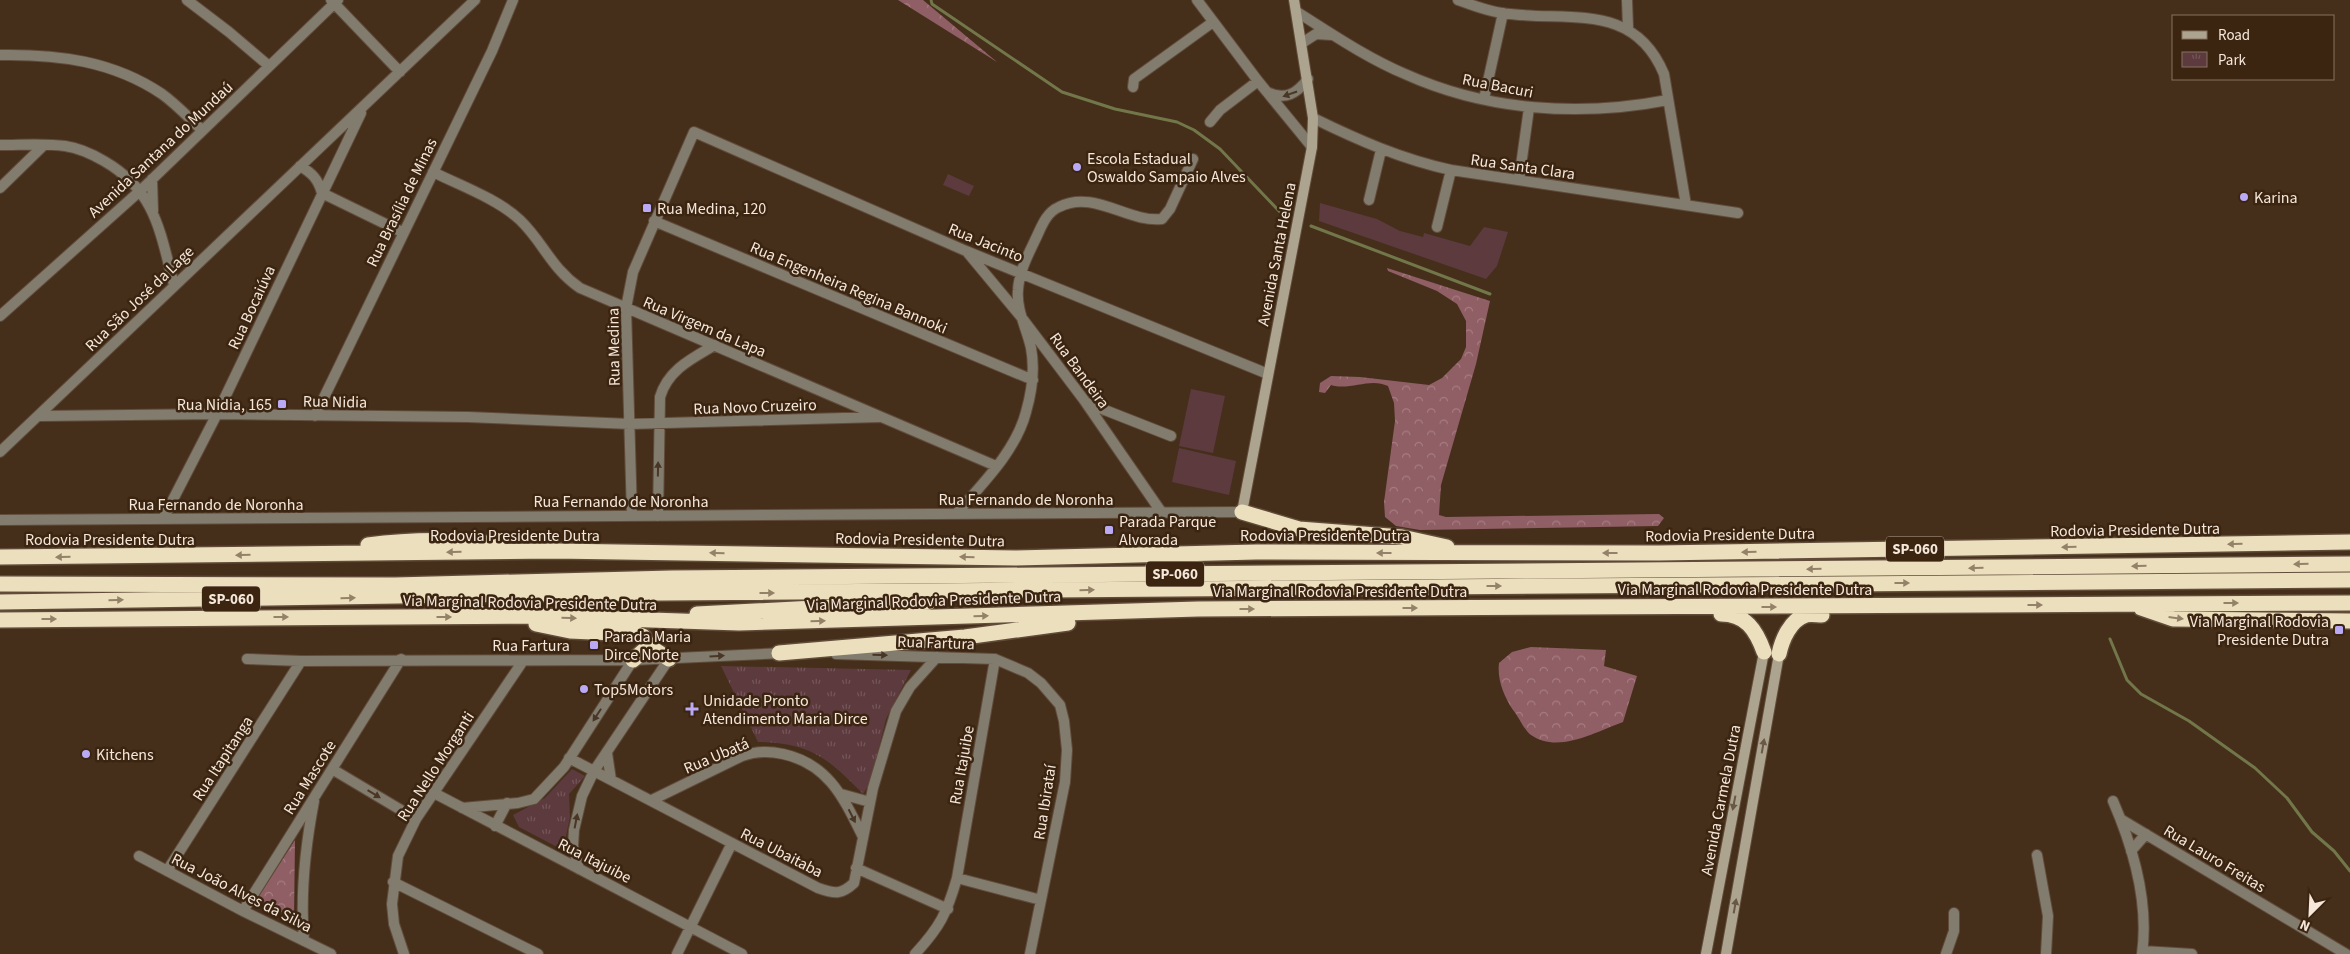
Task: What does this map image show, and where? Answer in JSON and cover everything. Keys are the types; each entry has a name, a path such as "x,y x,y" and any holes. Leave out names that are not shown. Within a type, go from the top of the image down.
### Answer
{"highway":[{"path":"1242,512 1299,529 1402,537 1467,553"},
{"path":"2319,542 2350,536"},
{"name":"Rodovia Presidente Dutra","path":"0,557 292,554 418,540 468,540 555,551 1016,558 1256,552 1659,553 2350,542"},
{"name":"SP-060","path":"0,584 395,585 682,578 2350,564"},
{"name":"SP-060","path":"0,602 531,594 2350,580"},
{"path":"657,622 674,615 945,601 960,592"},
{"name":"Via Marginal Rodovia Presidente Dutra","path":"0,620 502,617 738,623 1198,609 1633,608 2350,602"},
{"path":"2130,604 2173,619 2350,621"},
{"path":"1780,654 1782,643 1788,632 1796,621 1807,615 1884,615 1916,606"},
{"path":"1633,608 1656,613 1734,614 1755,631 1764,652"},
{"path":"779,653 964,637 1052,624 1166,620 1198,609"},
{"path":"502,617 570,631 637,634 643,636 649,646 669,659"},
{"path":"634,660 649,646"}],"street":[{"path":"187,0 269,66"},
{"name":"Rua São José da Lage","path":"0,452 476,0"},
{"path":"1197,0 1258,81 1312,147"},
{"name":"Avenida Santa Helena","path":"1242,512 1312,147 1313,118 1294,0"},
{"path":"1458,0 1503,13 1597,18 1628,27 1651,49 1664,74 1686,205"},
{"path":"1627,0 1628,27"},
{"path":"334,1 400,72"},
{"name":"Avenida Santana do Mundaú","path":"0,316 152,180 334,1"},
{"name":"Rua Brasília de Minas","path":"315,416 402,232 492,51 510,1"},
{"name":"Rua Bacuri","path":"1297,12 1375,60 1405,75 1438,88 1484,99 1529,108 1593,110 1642,105 1668,100"},
{"path":"1484,99 1503,13"},
{"path":"1133,87 1134,79 1213,22"},
{"path":"1302,43 1316,34 1336,36"},
{"path":"0,55 65,57 100,64 132,76 164,95 202,130"},
{"path":"1267,92 1277,96 1288,96 1299,90 1308,79"},
{"path":"1210,122 1220,110 1258,81"},
{"name":"Rua Bocaiúva","path":"163,519 217,414 364,107"},
{"path":"1520,180 1529,108"},
{"name":"Rua Santa Clara","path":"1313,118 1381,150 1414,162 1451,170 1738,213"},
{"name":"Rua Medina","path":"632,516 626,308 633,272 694,132"},
{"name":"Rua Jacinto","path":"694,132 966,251 1268,374"},
{"path":"0,188 44,144"},
{"path":"0,145 44,144 66,146 90,153 110,165 141,190 153,215 174,285"},
{"path":"1369,200 1381,150"},
{"path":"956,514 996,466 1014,440 1026,414 1033,380 1031,350 1018,297 1021,272 1040,229 1050,213 1059,206 1077,202 1094,203 1148,218 1162,218 1170,209 1193,159"},
{"path":"300,166 319,181 322,193 402,232"},
{"path":"1437,227 1451,170"},
{"name":"Rua Virgem da Lapa","path":"433,172 509,210 530,231 551,262 565,278 580,288 996,466"},
{"path":"152,180 153,215"},
{"name":"Rua Engenheira Regina Bannoki","path":"654,221 1033,380"},
{"name":"Rua Bandeira","path":"966,251 1022,318 1086,402 1162,513"},
{"path":"658,516 659,423 660,397 663,385 670,374 715,345"},
{"path":"1086,402 1171,436"},
{"name":"Rua Nidia","path":"40,416 217,414 468,417 630,424"},
{"name":"Rua Novo Cruzeiro","path":"630,424 880,417"},
{"name":"Rua Fernando de Noronha","path":"0,520 1242,512"},
{"name":"Avenida Carmela Dutra","path":"1706,954 1764,652"},
{"name":"Rua Fartura","path":"247,659 301,661 401,659 634,660 779,653 995,659"},
{"name":"Avenida Carmela Dutra","path":"1726,954 1780,654"},
{"name":"Rua Ubaitaba","path":"569,758 818,888 832,893 845,892 854,882 870,802 896,711 910,687 936,657"},
{"name":"Rua Mascote","path":"242,911 401,659"},
{"path":"579,869 573,846 574,830 582,796 594,771 669,659"},
{"name":"Rua Itajuibe","path":"915,954 935,932 948,909 957,878 995,659"},
{"name":"Rua Ibirataí","path":"995,659 1028,673 1041,683 1060,705 1064,721 1066,750 1064,782 1030,953"},
{"path":"462,808 534,799 558,776 634,660"},
{"name":"Rua Itapitanga","path":"167,871 301,661"},
{"name":"Rua Nello Morganti","path":"404,954 394,924 392,904 393,882 398,856 416,819 523,661"},
{"name":"Rua Ubatá","path":"652,800 753,752 770,752 808,762 822,772 841,794 863,837"},
{"path":"607,753 611,780"},
{"path":"332,769 416,819"},
{"name":"Rua Itajuibe","path":"434,793 742,954"},
{"path":"841,794 870,802"},
{"path":"304,941 301,904 305,846 315,795"},
{"path":"2113,801 2122,820 2139,884 2144,918 2143,952 2192,954"},
{"path":"495,826 508,803"},
{"name":"Rua Lauro Freitas","path":"2122,820 2346,954"},
{"name":"Rua Lauro Freitas","path":"2131,851 2146,834"},
{"path":"677,954 732,843"},
{"path":"2037,855 2048,916 2046,954"},
{"name":"Rua João Alves da Silva","path":"139,856 242,911 331,954"},
{"path":"856,868 948,909"},
{"path":"957,878 1041,900"},
{"path":"393,882 538,954"},
{"path":"1946,954 1954,931 1954,913"}],"green space":[{"path":"898,0 923,0 997,62"},
{"path":"948,174 974,186 969,196 943,185"},
{"path":"1320,203 1377,219 1400,231 1423,237 1424,233 1470,246 1484,227 1508,232 1497,266 1486,279 1319,221"},
{"path":"1387,268 1490,301 1476,364 1441,485 1439,515 1446,517 1659,514 1664,518 1658,526 1420,530 1396,526 1385,517 1384,502 1395,421 1394,403 1388,386 1374,383 1345,386 1331,385 1325,393 1319,392 1320,383 1331,376 1360,377 1429,385 1442,378 1461,359 1466,347 1466,321 1457,304 1437,291 1388,271"},
{"path":"1191,389 1225,396 1213,453 1179,446"},
{"path":"1179,448 1236,461 1229,495 1172,482"},
{"path":"1531,647 1606,650 1604,666 1637,676 1623,722 1589,736 1565,742 1542,740 1528,733 1502,688 1499,663 1512,652"},
{"path":"721,666 911,670 886,719 870,783 863,794 828,762 805,749 791,745 758,742"},
{"path":"572,769 585,776 569,794 570,817 563,850 519,827 513,815 545,798"},
{"path":"295,840 294,919 257,899"}],"waterway":[{"path":"931,0 932,4 1062,92 1115,109 1177,122 1194,130 1220,149 1280,212"},
{"path":"1311,226 1490,294"},
{"path":"2110,639 2127,680 2141,694 2189,721 2255,768 2287,798 2312,832 2334,851 2350,871"}],"place":[{"name":"Escola Estadual Oswaldo Sampaio Alves","path":"1077,167"},
{"name":"Karina","path":"2244,197"},
{"name":"Rua Medina, 120","path":"647,208"},
{"name":"Rua Nidia, 165","path":"282,404"},
{"name":"Parada Parque Alvorada","path":"1109,530"},
{"name":"Via Marginal Rodovia Presidente Dutra","path":"2339,630"},
{"name":"Parada Maria Dirce Norte","path":"594,645"},
{"name":"Top5Motors","path":"584,689"},
{"name":"Unidade Pronto Atendimento Maria Dirce","path":"692,709"},
{"name":"Kitchens","path":"86,754"}]}
